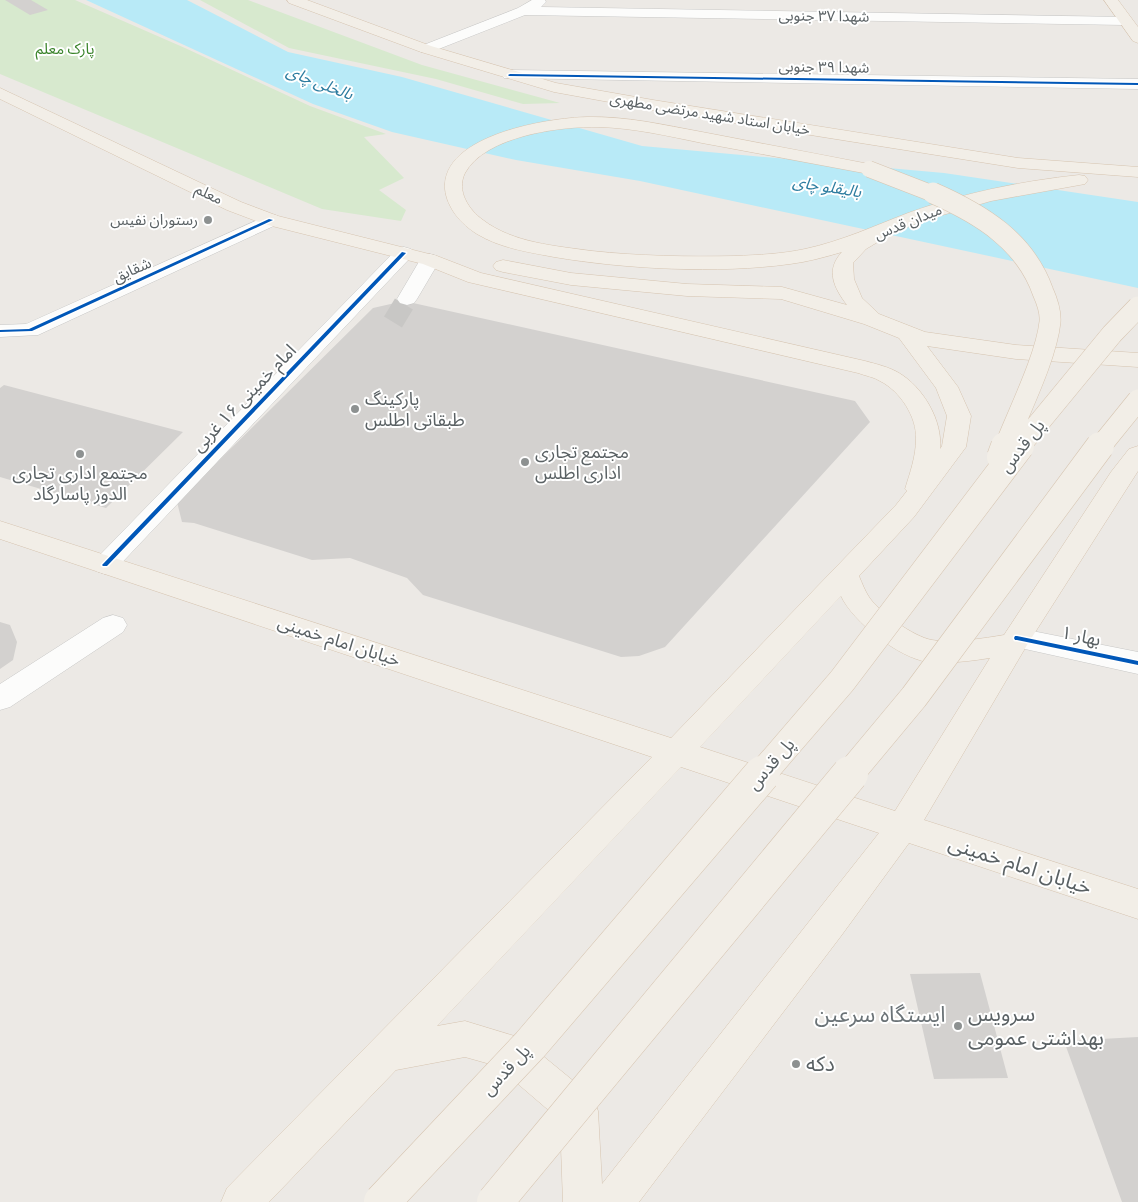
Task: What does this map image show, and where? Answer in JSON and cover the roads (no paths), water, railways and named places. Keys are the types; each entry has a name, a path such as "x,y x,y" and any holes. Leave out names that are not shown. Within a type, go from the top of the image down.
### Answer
{"main road":[{"name":"خیابان استاد شهید مرتضی مطهری","path":"294,0 426,49 554,87 1018,163 1138,174"},
{"path":"1111,0 1138,38"},
{"name":"معلم","path":"0,93 234,206 271,220 430,260"},
{"path":"878,233 828,250 772,260 678,262 612,259 519,243 489,232 470,218 458,204 453,193 454,182 463,163 473,153 503,137 542,126 579,122 608,122 630,124 869,169 915,184 953,200 993,226 1024,254 1044,285 1051,319 1044,349 988,488"},
{"name":"میدان قدس","path":"1138,174 1035,185 951,205 878,233 857,245 843,262 843,280 851,298 871,319 906,334 928,341 1004,351 1138,360"},
{"path":"430,260 484,262 571,280 687,290 782,293 871,319"},
{"path":"430,260 475,278 715,335 865,368 891,377 918,406 929,432 925,463 915,498"},
{"name":"پل قدس","path":"382,1202 530,1045 842,681 1029,434 1112,334 1138,307"},
{"path":"241,1202 387,1054 678,752 915,498 954,447 959,416 948,387 906,334"},
{"path":"495,1202 914,697 1101,444 1138,400"},
{"path":"614,1202 829,926 903,826 1015,641 1120,478 1138,454"},
{"name":"خیابان امام خمینی","path":"0,530 1138,904"},
{"path":"845,575 858,603 877,622 900,638 928,651 977,650 1015,641"},
{"path":"387,1054 465,1039 508,1051 579,1111 582,1202"}],"street":[{"path":"426,49 523,11 542,0"},
{"name":"شهدا ۳۷ جنوبی","path":"523,11 1125,21"},
{"name":"شهدا ۳۹ جنوبی","path":"510,74 1138,84"},
{"name":"شقایق","path":"0,331 30,330 271,220"},
{"name":"امام خمینی ۱۶ غربی","path":"105,564 404,253"},
{"path":"407,299 430,260"},
{"path":"0,699 112,625"},
{"name":"بهار ۱","path":"1015,641 1138,664"}],"water":[{"path":"86,0 187,0 288,52 402,77 642,146 944,173 1138,202 1138,288 640,181 516,160 392,132 313,104"}],"tunnel":[{"path":"393,322 407,299"}],"place":[{"name":"رستوران نفیس","path":"208,220"},
{"name":"پارکینگ طبقاتی اطلس","path":"355,409"},
{"name":"مجتمع اداری تجاری الدوز پاسارگاد","path":"80,454"},
{"name":"مجتمع تجاری اداری اطلس","path":"525,462"},
{"name":"سرویس بهداشتی عمومی","path":"958,1026"},
{"name":"دکه","path":"796,1064"}],"district":[{"name":"ایستگاه سرعین","path":"880,1014"}],"park label":[{"name":"پارک معلم","path":"65,49"}],"water label":[{"name":"بالخلی چای","path":"320,82"},
{"name":"بالیقلو چای","path":"827,186"}]}
